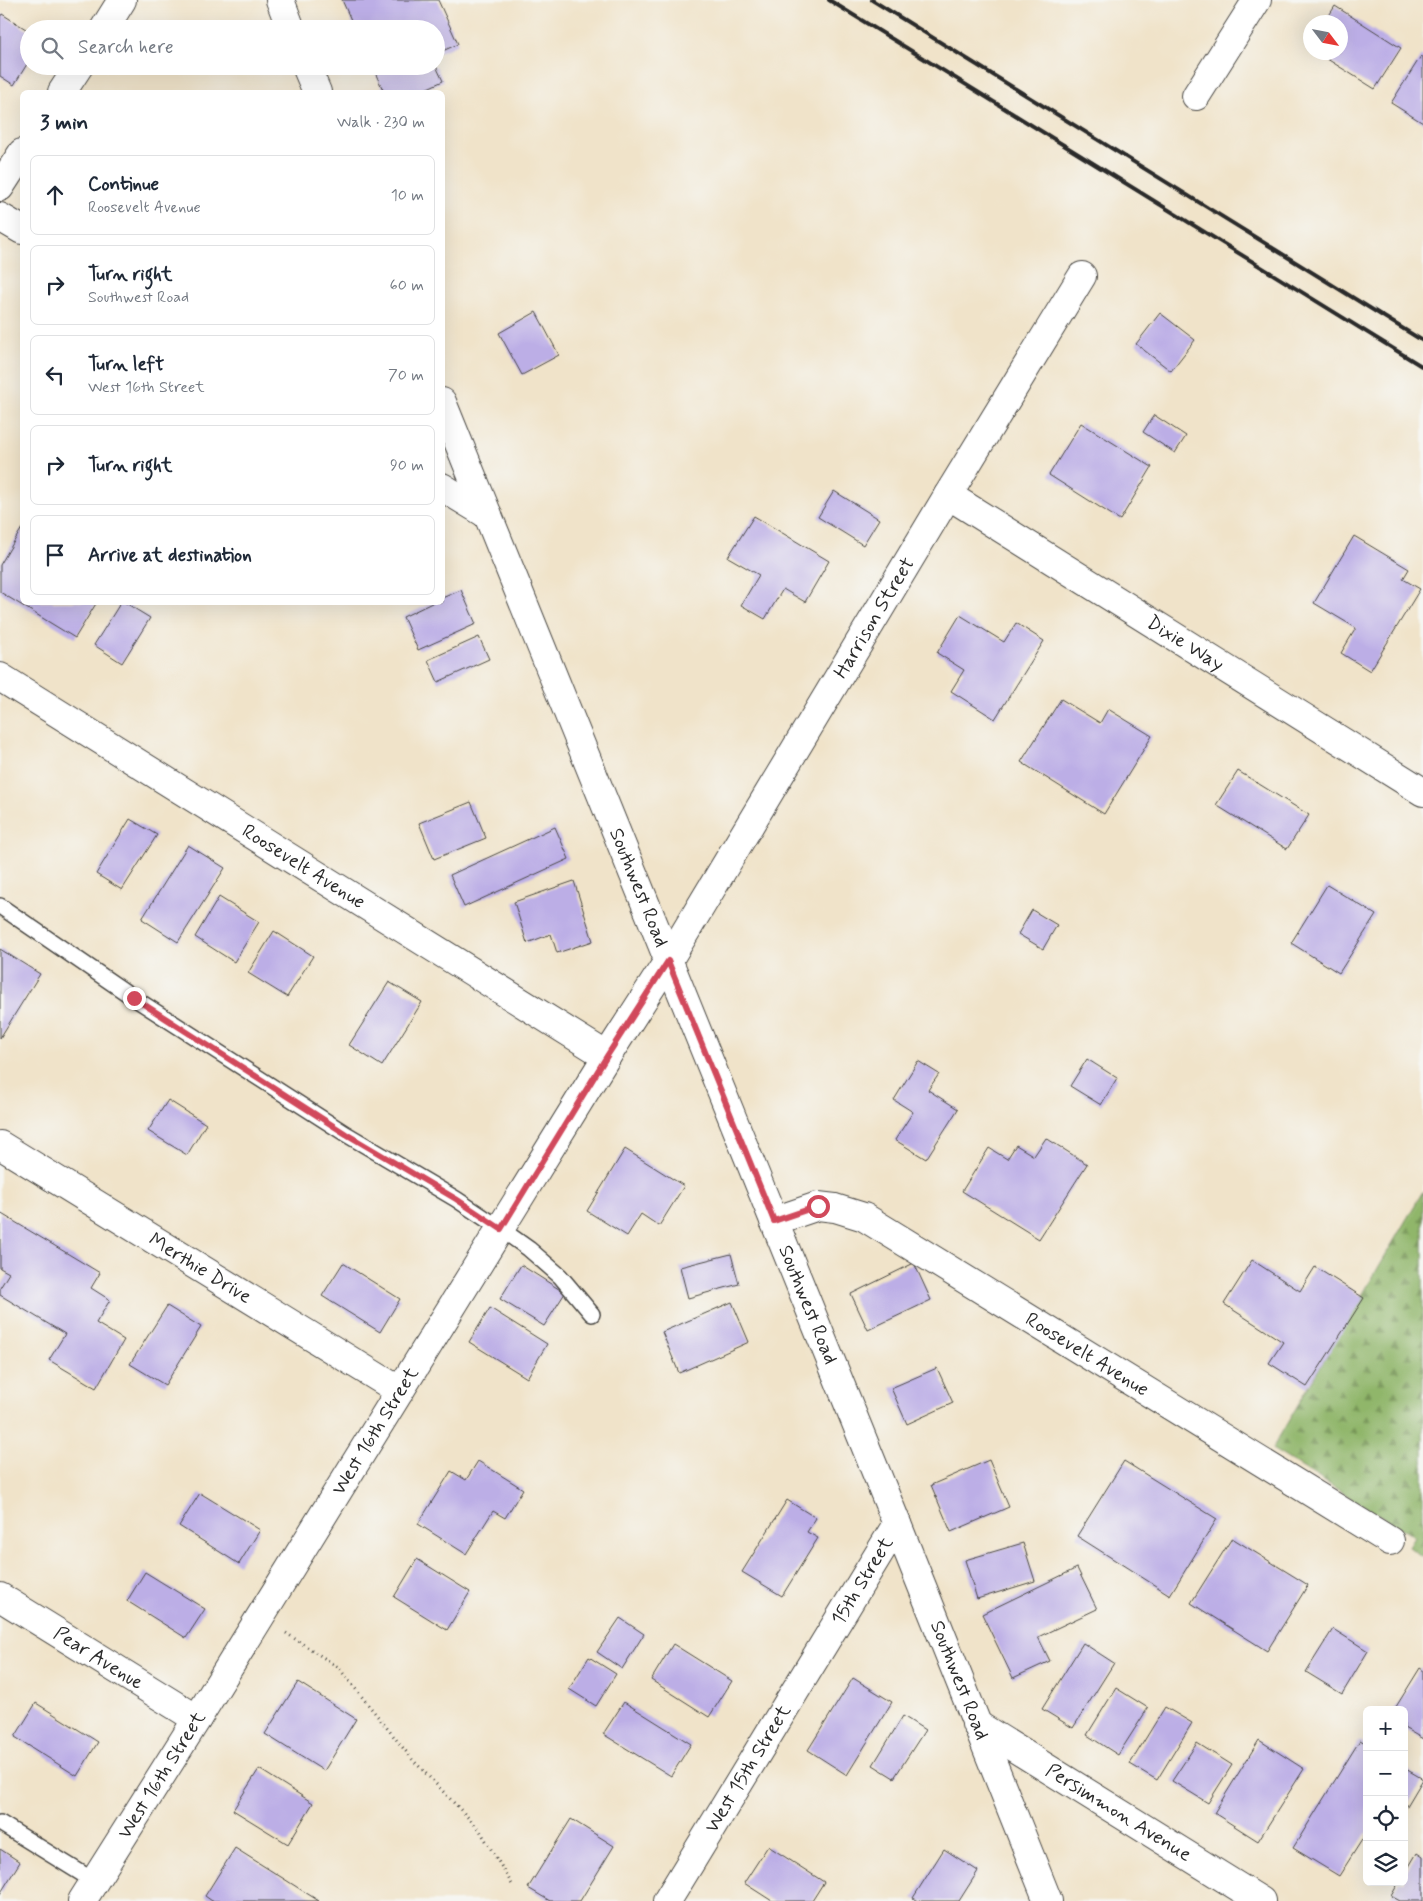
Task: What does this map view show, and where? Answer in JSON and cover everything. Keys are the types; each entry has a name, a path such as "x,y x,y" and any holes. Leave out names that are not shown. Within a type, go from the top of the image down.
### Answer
{"street":[{"path":"110,20 122,0"},
{"path":"280,0 288,20"},
{"path":"1196,96 1257,0"},
{"path":"63,90 73,75"},
{"path":"310,75 316,90"},
{"path":"0,187 20,156"},
{"path":"0,217 20,229"},
{"name":"Harrison Street","path":"668,961 1082,276"},
{"name":"Southwest Road","path":"445,409 898,1524 1048,1901"},
{"path":"445,489 488,515"},
{"name":"Dixie Way","path":"948,495 1423,792"},
{"name":"Roosevelt Avenue","path":"0,677 607,1056"},
{"name":"West 16th Street","path":"88,1891 668,961"},
{"name":"Merthie Drive","path":"0,1145 400,1391"},
{"name":"Roosevelt Avenue","path":"774,1221 818,1206 835,1208 864,1217 1390,1541"},
{"name":"15th Street","path":"828,1638 898,1524"},
{"name":"Pear Avenue","path":"0,1597 197,1719"},
{"name":"West 15th Street","path":"667,1901 828,1638"},
{"name":"Persimmon Avenue","path":"976,1724 1260,1901"}],"lane":[{"path":"0,906 134,998 346,1134 456,1199 501,1229 529,1249 560,1276 592,1314"},
{"path":"0,1823 88,1891"}],"path":[{"path":"260,1616 338,1667 412,1759 478,1829 513,1886"}],"green space":[{"path":"1423,1191 1423,1557 1409,1547 1415,1537 1272,1449"}],"building":[{"path":"342,0 438,0 458,44 445,50 445,20 351,20"},
{"path":"1335,6 1401,48 1375,89 1329,60 1348,60 1348,15 1329,15"},
{"path":"2,14 20,25 20,75 14,85 0,76 0,17"},
{"path":"1421,56 1423,57 1423,123 1391,103"},
{"path":"376,75 440,75 443,81 423,90 383,90"},
{"path":"536,312 559,355 522,375 499,333"},
{"path":"1160,313 1195,340 1171,371 1136,344"},
{"path":"1154,415 1186,436 1175,453 1143,432"},
{"path":"1081,423 1152,467 1120,520 1049,475"},
{"path":"834,491 879,519 863,545 818,517"},
{"path":"754,516 829,561 805,602 783,589 765,619 741,605 759,575 728,557"},
{"path":"20,531 20,604 0,592 0,565"},
{"path":"1354,536 1409,569 1403,579 1420,589 1370,671 1341,653 1356,628 1314,603"},
{"path":"461,590 476,624 418,650 403,617 428,605 445,605 445,597"},
{"path":"21,605 95,605 75,638"},
{"path":"119,605 129,605 150,618 122,663 94,645"},
{"path":"960,615 1004,642 1016,623 1044,641 995,719 951,691 964,670 937,653"},
{"path":"479,637 489,659 438,682 428,660"},
{"path":"1061,699 1100,723 1108,709 1152,736 1104,814 1021,762"},
{"path":"1238,771 1309,815 1287,849 1216,805"},
{"path":"471,802 486,838 434,859 419,823"},
{"path":"130,819 157,835 122,890 96,874"},
{"path":"555,827 569,859 464,907 450,875"},
{"path":"188,845 225,868 178,942 142,919"},
{"path":"574,881 593,941 557,953 551,934 527,943 514,902"},
{"path":"1327,885 1376,915 1339,973 1291,943"},
{"path":"219,897 259,922 234,962 195,937"},
{"path":"1032,910 1057,925 1043,949 1018,934"},
{"path":"274,931 313,956 287,997 248,973"},
{"path":"0,949 40,974 0,1038"},
{"path":"389,982 422,1002 382,1066 349,1045"},
{"path":"1087,1059 1117,1078 1101,1105 1070,1086"},
{"path":"918,1061 939,1074 928,1090 958,1109 926,1159 895,1140 913,1112 894,1100"},
{"path":"168,1100 206,1124 187,1155 148,1131"},
{"path":"1046,1138 1087,1164 1039,1239 962,1191 989,1148 1007,1159 1016,1145 1034,1156"},
{"path":"625,1149 684,1186 659,1226 641,1214 627,1236 587,1211"},
{"path":"0,1213 100,1273 91,1288 110,1300 96,1323 124,1340 96,1388 49,1360 65,1334 0,1295 0,1288 9,1273 0,1268"},
{"path":"731,1254 739,1284 688,1298 680,1267"},
{"path":"1252,1260 1300,1291 1315,1267 1364,1298 1307,1387 1269,1363 1283,1342 1224,1304"},
{"path":"343,1263 400,1299 380,1332 322,1296"},
{"path":"914,1263 931,1300 868,1330 851,1294"},
{"path":"521,1265 565,1293 544,1326 500,1299"},
{"path":"732,1302 749,1342 679,1373 662,1332"},
{"path":"167,1306 201,1327 165,1385 130,1364"},
{"path":"490,1308 547,1344 527,1378 469,1342"},
{"path":"937,1368 953,1403 907,1424 891,1388"},
{"path":"989,1460 1009,1507 951,1532 931,1485"},
{"path":"478,1461 523,1489 505,1518 493,1511 466,1554 418,1524 451,1471 466,1480"},
{"path":"1124,1461 1217,1519 1170,1595 1077,1536"},
{"path":"200,1493 260,1530 239,1564 179,1526"},
{"path":"787,1500 816,1518 807,1532 818,1538 782,1596 742,1572"},
{"path":"1232,1538 1308,1585 1267,1651 1191,1603"},
{"path":"1023,1543 1035,1581 977,1599 965,1560"},
{"path":"417,1559 470,1592 447,1630 394,1597"},
{"path":"1077,1568 1097,1609 1038,1637 1050,1661 1013,1678 982,1614"},
{"path":"145,1572 205,1609 186,1638 127,1601"},
{"path":"620,1618 644,1634 622,1669 597,1652"},
{"path":"1333,1629 1368,1651 1342,1694 1306,1672"},
{"path":"1083,1643 1114,1663 1073,1728 1042,1709"},
{"path":"673,1644 732,1681 709,1717 651,1680"},
{"path":"589,1657 616,1674 596,1706 569,1689"},
{"path":"1420,1668 1423,1670 1423,1739 1408,1730 1408,1706 1396,1706"},
{"path":"853,1678 892,1702 847,1775 808,1750"},
{"path":"298,1682 356,1719 324,1771 265,1734"},
{"path":"1116,1688 1148,1708 1118,1755 1087,1735"},
{"path":"624,1702 691,1744 671,1776 603,1734"},
{"path":"36,1703 98,1742 77,1776 15,1737"},
{"path":"1165,1707 1192,1723 1157,1780 1130,1764"},
{"path":"903,1716 925,1730 894,1778 873,1765"},
{"path":"1259,1740 1304,1769 1258,1841 1214,1813"},
{"path":"1360,1740 1363,1742 1363,1838 1339,1876 1293,1848"},
{"path":"1197,1743 1232,1765 1208,1803 1172,1781"},
{"path":"259,1769 313,1803 288,1844 233,1810"},
{"path":"1408,1770 1423,1779 1408,1804"},
{"path":"571,1819 614,1846 580,1901 550,1901 528,1888"},
{"path":"768,1846 824,1882 812,1901 772,1901 744,1883"},
{"path":"235,1848 319,1901 212,1901 205,1896"},
{"path":"0,1849 20,1862 0,1894"},
{"path":"944,1849 978,1871 959,1901 919,1901 913,1898"},
{"path":"1417,1853 1423,1857 1423,1901 1400,1901 1391,1896 1397,1886 1408,1886 1408,1868"}],"railway":[{"path":"829,0 1423,367"},
{"path":"872,0 1423,341"}],"route":[{"path":"134,998 346,1134 456,1199 501,1229 607,1056 668,961 774,1221 818,1206"}]}
